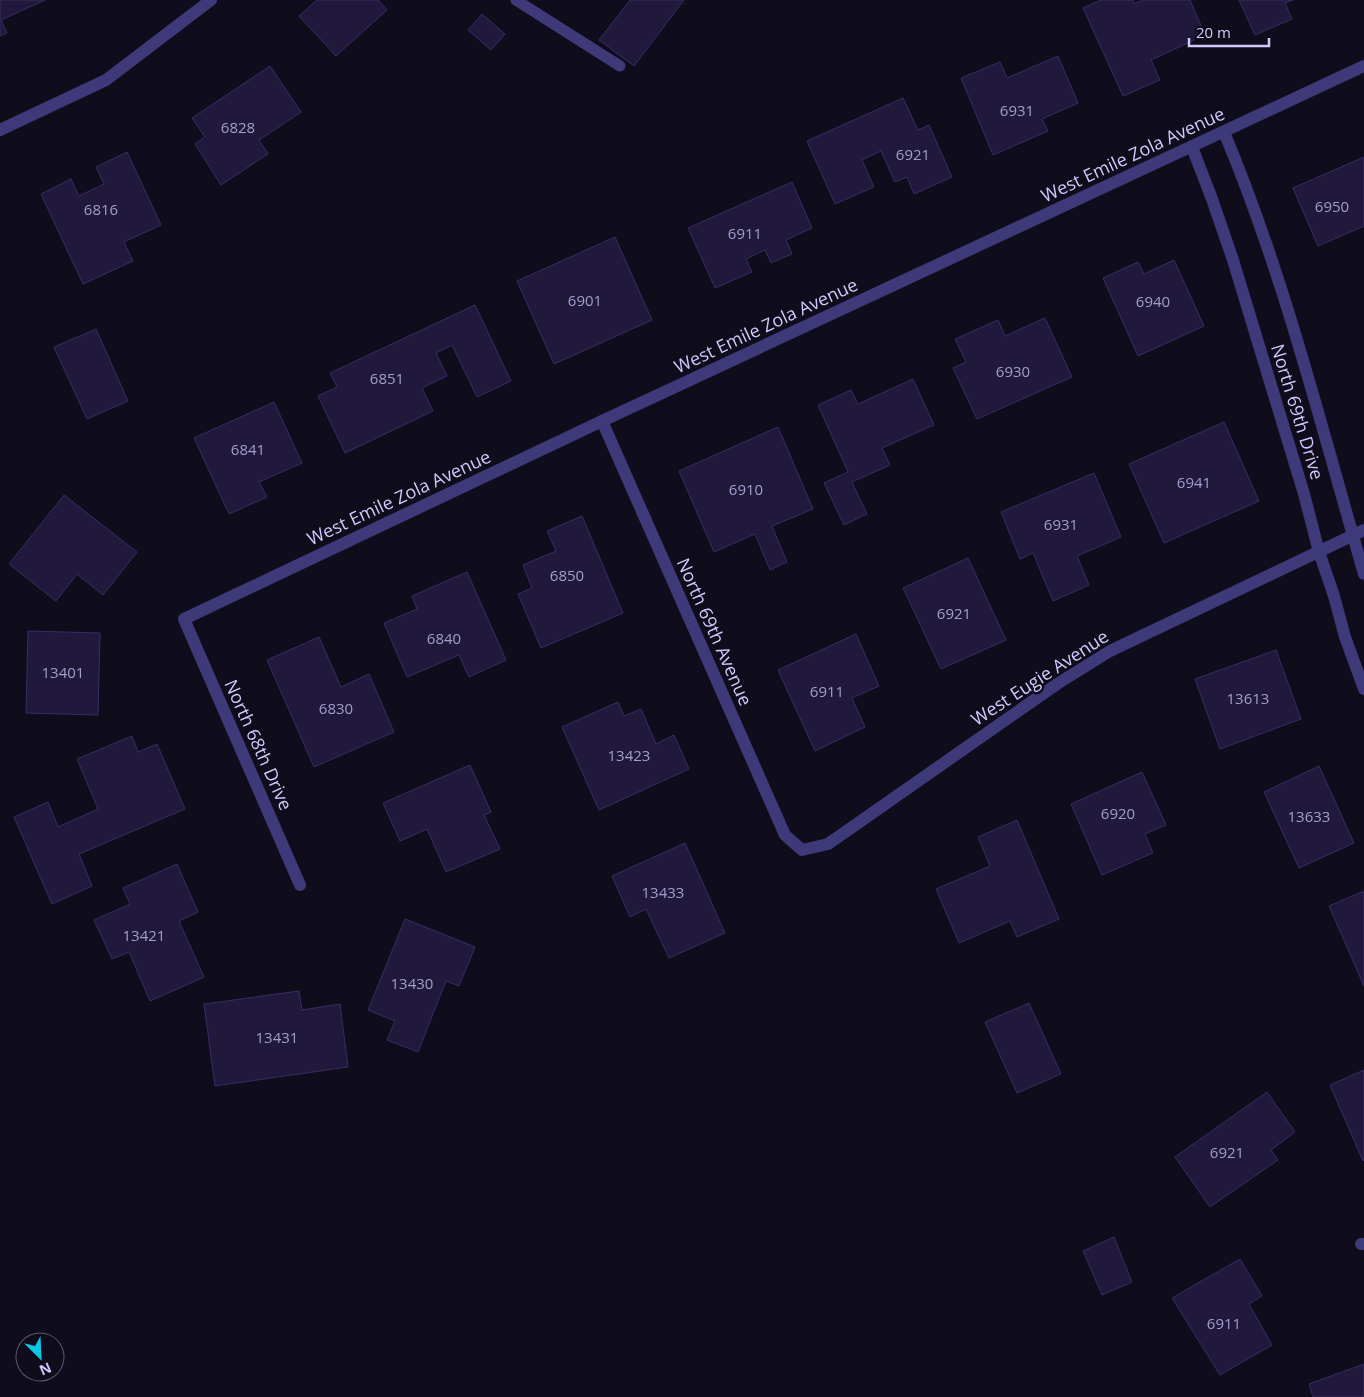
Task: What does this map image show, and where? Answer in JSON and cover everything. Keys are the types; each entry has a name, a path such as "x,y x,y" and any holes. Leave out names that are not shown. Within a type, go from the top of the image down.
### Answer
{"street":[{"path":"0,130 106,80 211,0"},
{"name":"West Emile Zola Avenue","path":"184,619 602,421 1364,66"},
{"name":"North 69th Drive","path":"1224,132 1277,273 1330,454 1358,532 1364,574"},
{"name":"North 69th Drive","path":"1192,147 1233,260 1304,494 1319,552 1345,637 1364,689"},
{"name":"North 69th Avenue","path":"602,421 785,835 802,850"},
{"name":"West Eugie Avenue","path":"802,850 828,844 1057,684 1110,652 1358,532"},
{"name":"North 68th Drive","path":"184,619 300,884"}],"lane":[{"path":"516,0 620,66"}],"building":[{"path":"0,0 45,0 1,20 7,33 0,36"},
{"path":"317,0 378,0 387,10 336,56 299,16"},
{"path":"630,0 684,0 634,66 599,40"},
{"path":"1101,0 1133,0 1134,4 1143,0 1190,0 1205,35 1151,60 1160,80 1123,96 1083,8"},
{"path":"1239,0 1293,0 1285,3 1292,19 1255,35"},
{"path":"482,14 505,34 491,50 468,30"},
{"path":"1058,56 1078,103 1042,119 1048,131 993,155 961,78 1000,62 1007,78"},
{"path":"270,66 301,112 259,140 268,154 221,185 195,144 205,137 192,118"},
{"path":"903,98 918,130 929,125 952,177 914,194 907,177 895,182 881,151 862,160 874,187 835,204 807,141"},
{"path":"127,152 161,225 124,242 133,261 83,284 41,194 71,179 79,196 104,184 96,167"},
{"path":"1364,157 1364,226 1318,246 1293,188"},
{"path":"792,182 812,228 786,240 792,254 771,263 765,250 746,259 752,272 715,288 688,228"},
{"path":"615,237 652,320 554,364 517,281"},
{"path":"1174,260 1204,326 1138,356 1103,278 1138,262 1144,274"},
{"path":"475,305 511,381 477,397 452,345 436,353 447,376 422,388 433,411 345,453 318,396 337,387 330,373"},
{"path":"1045,318 1072,377 977,419 953,368 966,362 955,339 998,320 1005,336"},
{"path":"96,329 128,401 87,419 54,347"},
{"path":"913,379 934,425 882,448 890,465 852,482 867,514 844,525 824,483 848,472 818,405 851,390 858,404"},
{"path":"274,402 302,463 259,482 267,497 229,514 194,438"},
{"path":"1224,422 1259,501 1164,543 1129,464"},
{"path":"778,427 813,509 772,526 787,562 770,570 755,534 714,552 679,471"},
{"path":"1094,473 1121,537 1077,556 1089,585 1053,601 1033,553 1020,559 1001,512"},
{"path":"64,495 137,552 103,595 77,574 56,601 9,564"},
{"path":"582,516 623,613 541,648 518,594 532,588 523,565 556,551 547,531"},
{"path":"968,558 1006,640 941,669 903,588"},
{"path":"467,572 506,660 469,677 459,655 407,677 384,623 417,609 412,596"},
{"path":"28,631 100,633 98,715 26,713"},
{"path":"856,634 879,686 852,698 865,727 815,751 778,670"},
{"path":"319,637 341,687 369,674 394,732 314,767 267,660"},
{"path":"1276,650 1301,719 1220,749 1195,679"},
{"path":"618,702 624,716 641,709 656,744 674,735 689,769 599,810 562,727"},
{"path":"132,736 138,752 157,744 185,809 79,854 92,886 52,904 14,817 48,802 58,827 98,809 77,759"},
{"path":"470,765 491,812 484,815 500,849 446,872 427,829 400,841 383,803"},
{"path":"1319,766 1354,843 1299,868 1264,792"},
{"path":"1142,772 1166,825 1145,834 1153,853 1102,875 1071,804"},
{"path":"1017,820 1059,919 1017,937 1010,921 959,943 936,889 990,866 978,837"},
{"path":"685,843 725,933 669,958 646,909 630,917 612,876"},
{"path":"177,864 198,912 179,921 204,977 150,1001 129,952 112,959 94,920 130,904 123,888"},
{"path":"1364,891 1364,986 1329,906"},
{"path":"405,919 475,947 459,986 446,981 418,1052 387,1040 395,1021 368,1010"},
{"path":"299,991 302,1010 340,1004 348,1067 215,1086 204,1004"},
{"path":"1029,1003 1061,1074 1017,1093 985,1022"},
{"path":"1364,1070 1364,1160 1363,1161 1330,1085"},
{"path":"1267,1092 1295,1132 1271,1150 1278,1160 1210,1207 1175,1157"},
{"path":"1114,1237 1132,1282 1102,1295 1083,1251"},
{"path":"1240,1259 1262,1296 1249,1304 1272,1345 1220,1375 1172,1298"},
{"path":"1364,1364 1364,1397 1313,1397 1309,1384"}]}
